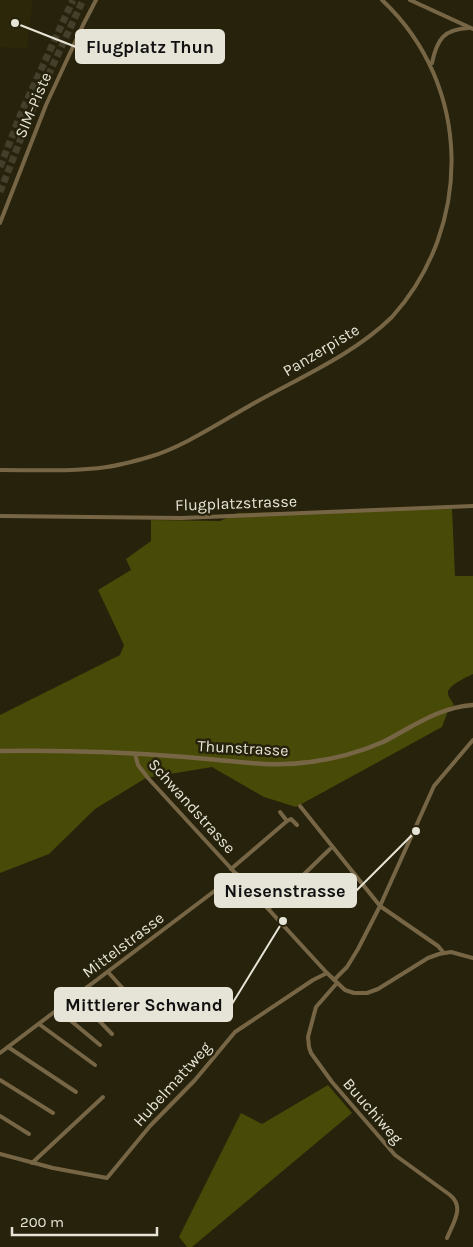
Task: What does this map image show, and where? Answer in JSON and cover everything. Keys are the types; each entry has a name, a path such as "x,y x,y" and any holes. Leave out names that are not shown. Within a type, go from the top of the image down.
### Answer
{"street":[{"name":"SIM-Piste","path":"0,223 46,105 96,0"},
{"name":"Panzerpiste","path":"0,470 96,468 119,465 163,452 352,348 378,330 412,294 432,263 444,236 452,208 456,169 456,145 448,103 432,63 408,27 382,0"},
{"path":"410,0 472,29"},
{"path":"432,63 436,45 441,38 454,30 472,29"},
{"name":"Flugplatzstrasse","path":"0,516 181,518 473,506"},
{"name":"Thunstrasse","path":"0,751 50,750 135,754 263,764 310,762 362,750 439,713 473,705"},
{"path":"334,980 355,954 380,906 431,791 473,740"},
{"name":"Schwandstrasse","path":"135,754 136,762 140,768 337,984"},
{"path":"300,806 380,906 438,946 443,952"},
{"path":"280,812 288,821"},
{"path":"232,869 288,821 291,819 297,825"},
{"path":"269,908 330,849"},
{"name":"Mittelstrasse","path":"0,1053 237,874"},
{"path":"337,984 345,990 354,993 372,992 428,958 443,952 458,953 473,958"},
{"path":"108,972 145,1013"},
{"name":"Hubelmattweg","path":"32,1163 107,1178 150,1126 194,1080 235,1032 313,980 327,973"},
{"name":"Buuchiweg","path":"337,984 316,1007 308,1037 309,1047 332,1082 395,1155 450,1195 456,1202 458,1209 447,1238"},
{"path":"75,996 112,1034"},
{"path":"58,1010 100,1045"},
{"path":"39,1024 95,1065"},
{"path":"8,1047 76,1092"},
{"path":"0,1080 53,1113"},
{"path":"0,1154 32,1163 103,1098"},
{"path":"0,1116 29,1134"}],"shaded area":[{"path":"0,0 33,0 27,49 0,47"},
{"path":"452,509 455,576 473,576 473,674 458,682 448,691 448,695 454,705 449,708 442,727 296,807 264,797 212,767 146,778 95,809 49,854 0,873 0,715 120,655 124,645 98,590 131,570 126,559 151,541 151,520 220,521 237,513"},
{"path":"328,1085 352,1113 192,1247 187,1247 179,1237 241,1113 262,1124"}],"tunnel":[{"path":"0,167 22,111 73,0"},
{"path":"0,192 30,115 83,0"}],"place":[{"name":"Flugplatz Thun","path":"15,23"},
{"name":"Niesenstrasse","path":"416,831"},
{"name":"Mittlerer Schwand","path":"283,921"}]}
